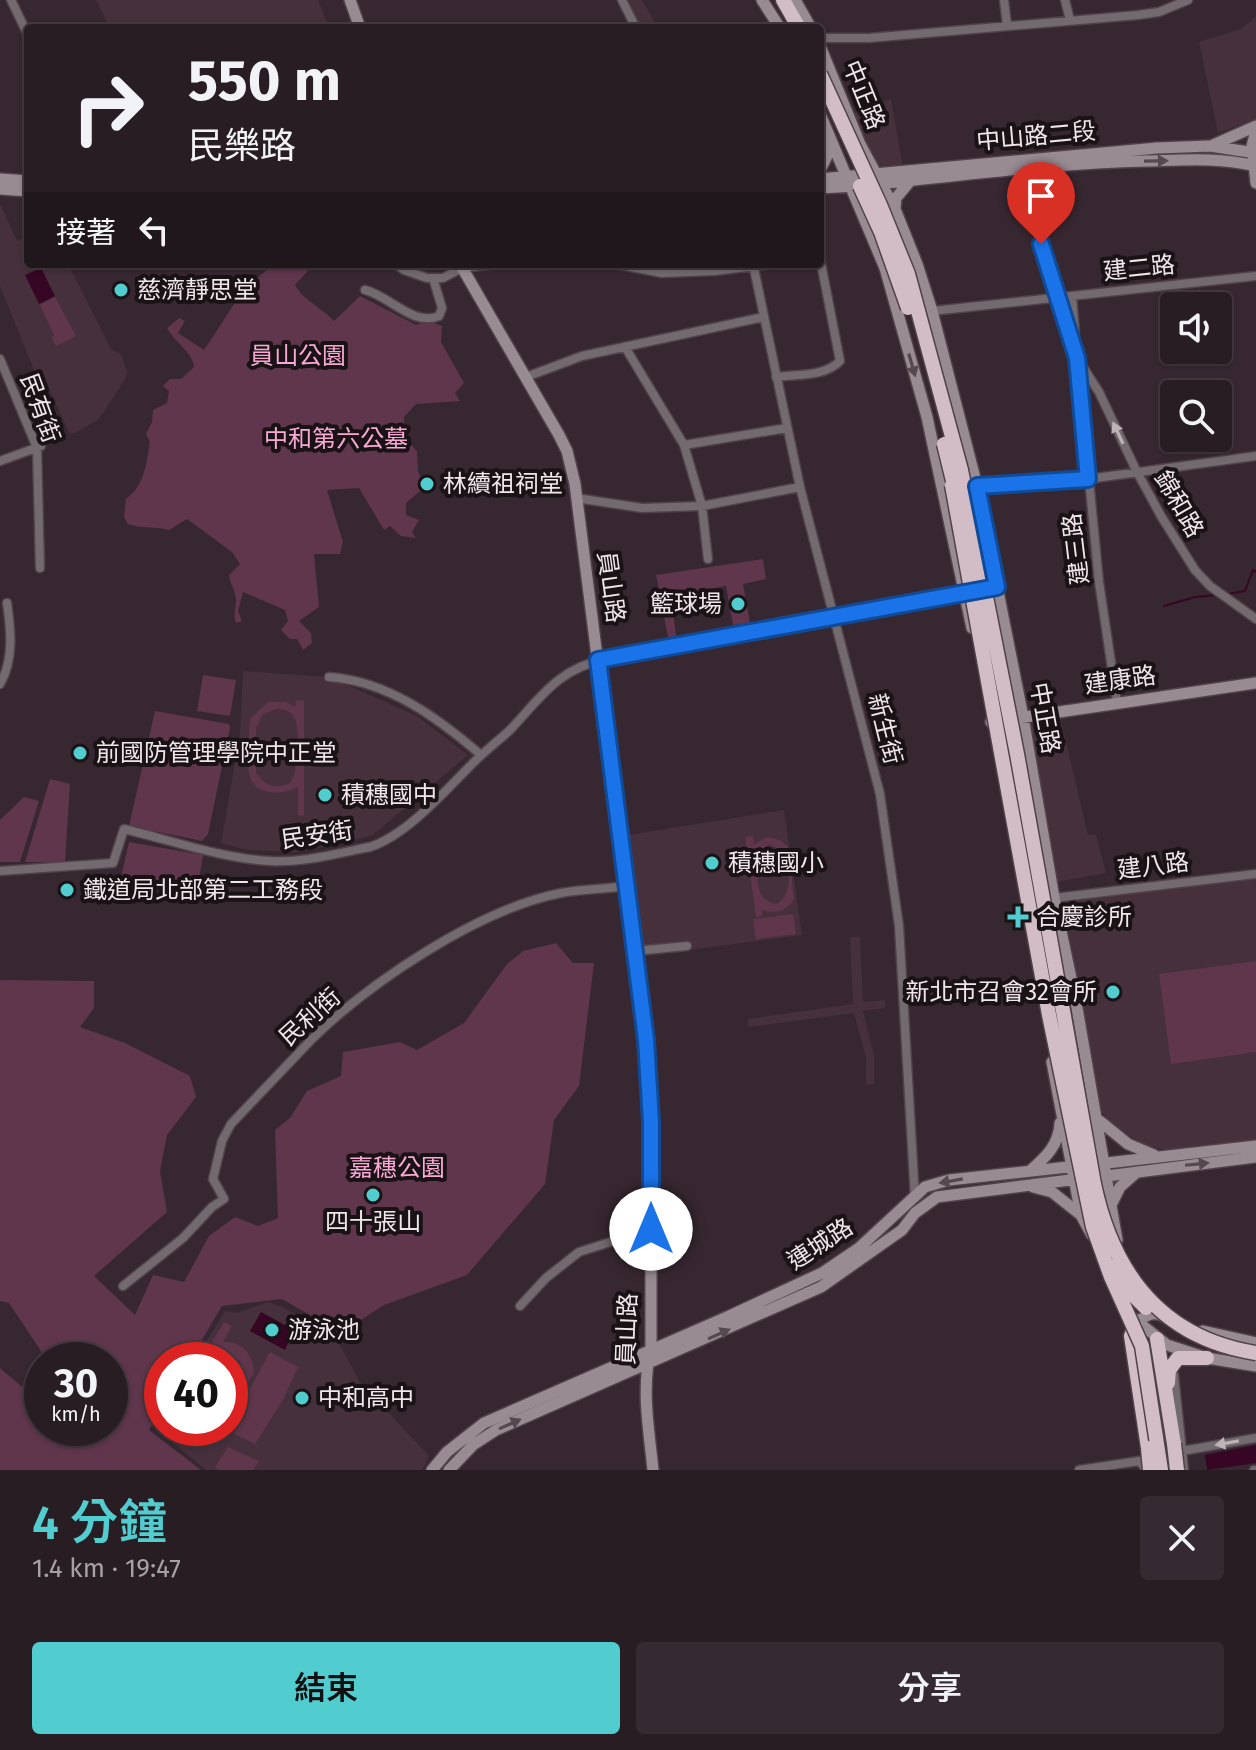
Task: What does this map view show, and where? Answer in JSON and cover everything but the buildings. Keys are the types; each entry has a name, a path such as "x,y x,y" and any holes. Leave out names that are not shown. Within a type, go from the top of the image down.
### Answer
{"highway":[{"path":"776,0 790,24"},
{"path":"783,0 797,24"},
{"path":"824,83 908,274 955,468 1017,754 1094,1184 1109,1240 1126,1272 1157,1308 1185,1329 1256,1359"},
{"path":"824,103 894,266 955,468 978,522 1024,754 1084,1089 1142,1346 1161,1470"},
{"path":"955,468 958,525 991,687 1052,1030 1093,1227 1124,1277"},
{"path":"1016,718 1092,1192 1102,1230 1139,1306 1156,1373 1168,1470"},
{"path":"1135,1327 1131,1332 1148,1470"},
{"path":"1157,1339 1181,1468"},
{"path":"1167,1391 1169,1370 1178,1358 1203,1356"}],"main road":[{"path":"350,0 359,24"},
{"path":"762,0 777,24"},
{"path":"795,0 809,24"},
{"name":"中正路","path":"824,56 860,144 895,209 932,311 977,486 997,587 1016,718"},
{"name":"中正路","path":"824,124 885,268 927,417 991,722 1066,1140 1076,1166 1081,1215 1097,1245 1120,1306 1135,1327 1167,1345 1203,1356 1256,1359"},
{"path":"1210,146 1256,128"},
{"path":"1256,128 1253,136 1256,183"},
{"path":"824,162 830,138"},
{"path":"860,144 863,180 899,265 927,355 982,590 1016,718"},
{"name":"中山路二段","path":"824,179 863,180 1210,146 1254,158"},
{"path":"836,152 863,180"},
{"name":"中山路二段","path":"878,178 911,180 1025,163 1254,158"},
{"path":"0,179 24,181"},
{"path":"895,209 896,198 911,180"},
{"name":"中山路二段","path":"824,187 848,181"},
{"path":"0,189 24,191"},
{"name":"員山路","path":"462,268 567,451 576,498 628,886 650,1102 651,1349 647,1366 647,1409 653,1470"},
{"name":"建康路","path":"991,722 1256,683"},
{"path":"1047,899 1076,1002 1096,1118 1099,1164 1115,1233 1126,1261 1124,1277 1135,1327 1159,1313 1194,1337 1256,1359"},
{"path":"1028,1172 1045,1158 1055,1144 1061,1110"},
{"path":"1096,1118 1128,1144 1158,1157"},
{"name":"連城路","path":"432,1470 447,1452 484,1423 822,1273 859,1248 925,1187 949,1180 1256,1146"},
{"name":"連城路","path":"449,1470 473,1445 496,1430 821,1287 902,1230 915,1213 937,1197 1256,1157"},
{"path":"1112,1203 1120,1187 1137,1171"},
{"path":"1102,1176 1112,1203 1115,1233"},
{"path":"1021,1186 1052,1192 1081,1215"},
{"path":"1124,1277 1150,1293 1172,1313 1204,1331"},
{"path":"1173,1324 1256,1343"},
{"path":"1203,1356 1227,1351"}],"street":[{"path":"11,0 24,27"},
{"path":"622,0 634,24"},
{"path":"1004,0 1007,25"},
{"path":"1065,0 1070,20"},
{"path":"824,38 869,38 1159,12 1188,0"},
{"name":"錦和路","path":"1025,163 1046,264 1077,358 1099,392 1136,470 1195,570 1256,619"},
{"path":"401,268 433,278 443,278 458,268"},
{"path":"636,268 662,273 720,268"},
{"name":"新生街","path":"755,268 800,487 873,760 891,864 901,957 915,1213"},
{"path":"776,377 819,373 832,369 840,361 822,268"},
{"name":"建二路","path":"932,311 1256,276"},
{"path":"365,290 379,293 421,320 433,319 439,316 442,308 433,278"},
{"name":"建三路","path":"1072,296 1099,582 1117,702"},
{"path":"526,377 559,363 764,317"},
{"path":"625,347 684,445 702,506 708,559"},
{"name":"民有街","path":"0,359 40,447 40,568"},
{"path":"684,445 787,428"},
{"path":"0,461 40,447"},
{"path":"977,486 1088,479 1136,470 1256,456"},
{"path":"576,498 642,508 702,506 800,487"},
{"name":"民安街","path":"0,871 113,863 124,829 243,858 271,861 295,860 381,844 423,812 562,675 598,660 997,587"},
{"path":"0,684 5,675 12,635 7,603"},
{"path":"329,677 356,680 408,701 450,728 481,755"},
{"name":"建八路","path":"1047,899 1256,874"},
{"name":"民利街","path":"123,1286 183,1238 212,1207 224,1199 213,1179 222,1141 231,1124 312,1039 356,1001 440,943 487,917 560,893 628,886"},
{"path":"635,951 687,946"},
{"path":"520,1306 546,1278 579,1252 651,1229"},
{"path":"1135,1327 1148,1470"},
{"path":"1181,1468 1174,1376 1176,1369 1185,1361 1203,1356"},
{"path":"1182,1451 1256,1438"},
{"path":"1079,1470 1139,1461 1148,1470 1181,1468 1199,1448"}],"shaded area":[{"path":"96,0 318,0 327,24 108,24"},
{"path":"625,0 642,0 656,24 638,24"},
{"path":"1256,16 1256,119 1218,133 1199,42 1241,29"},
{"path":"891,99 903,168 884,169 868,154 852,113"},
{"path":"0,204 17,241 24,238 24,268 70,268 111,349 121,354 127,376 99,419 75,433 69,433 49,388 36,375 0,286"},
{"path":"41,268 55,296 39,304 25,275"},
{"name":"積穗國中","path":"243,671 329,677 417,716 468,755 373,835 294,852 246,850 221,843 240,735"},
{"path":"1060,716 1088,835 1096,835 1106,873 1056,882 1026,721"},
{"name":"積穗國小","path":"784,810 802,935 645,956 628,835"},
{"path":"1256,878 1256,1140 1167,1150 1143,1144 1116,1127 1101,1111 1060,901"},
{"path":"850,937 860,937 863,1002 885,1000 885,1008 863,1011 874,1056 874,1084 866,1085 866,1058 854,1013 748,1027 748,1019 853,1004"},
{"name":"中和高中","path":"269,1302 335,1336 360,1382 429,1456 422,1470 206,1470 177,1446 248,1446 248,1342 206,1342 225,1311 236,1313"},
{"name":"游泳池","path":"261,1312 294,1330 285,1350 250,1331"},
{"path":"1256,1445 1256,1463 1207,1470 1205,1455"}],"green space":[{"path":"270,268 310,268 295,285 302,295 334,321 360,296 416,325 429,321 442,326 441,342 464,383 455,393 460,401 416,404 404,417 406,436 417,451 418,472 426,486 406,503 406,515 419,520 412,532 416,538 401,536 390,526 384,530 359,488 327,490 343,542 340,554 314,554 319,607 299,621 311,633 312,643 303,650 297,639 290,639 281,630 288,621 285,610 243,592 238,611 242,621 236,623 236,598 229,575 240,564 232,552 187,519 169,530 133,526 124,517 126,499 141,481 146,466 150,442 146,434 153,410 167,403 169,391 163,386 170,379 181,379 194,367 190,356 167,328 179,318 185,321 178,333 204,350 246,286"},
{"path":"55,297 76,336 56,346 40,305"},
{"path":"763,559 766,579 743,584 750,623 733,625 726,586 671,596 676,636 668,637 656,575"},
{"path":"203,675 236,680 230,716 197,711"},
{"path":"296,700 304,701 304,816 298,815 298,787 276,793 262,790 251,781 248,766 250,719 268,702 286,702 295,707","holes":["276,709 288,711 294,717 298,750 290,783 275,786 267,784 256,773 256,728 263,714"]},
{"path":"155,711 229,724 208,834 202,841 129,826"},
{"path":"50,779 70,784 65,862 25,862"},
{"path":"24,797 39,801 20,862 0,862 0,820"},
{"path":"753,836 754,844 767,837 780,840 788,847 794,899 784,909 776,912 762,910 762,916 756,917 745,837","holes":["769,845 776,848 786,862 789,882 783,899 777,904 764,899 761,894 756,859 757,853"]},
{"path":"129,842 203,855 197,891 121,877"},
{"path":"793,914 796,934 756,939 753,919"},
{"name":"嘉穗公園","path":"556,943 573,963 594,963 579,1086 554,1120 545,1184 467,1275 384,1305 341,1333 282,1299 222,1306 201,1342 144,1342 144,1446 170,1446 201,1470 0,1470 0,1368 24,1389 24,1446 128,1446 128,1342 35,1342 9,1303 0,1301 0,980 94,981 94,1008 80,1027 125,1043 190,1076 196,1097 167,1135 160,1171 167,1212 94,1276 135,1315 153,1275 184,1282 209,1236 235,1217 258,1226 278,1218 275,1130 290,1118 307,1091 341,1076 343,1052 400,1042 417,1050 464,1023 507,964 523,951"},
{"path":"1256,961 1256,1052 1171,1064 1159,974"},
{"path":"224,1322 232,1326 223,1342 212,1342"},
{"path":"270,1352 298,1367 284,1398 255,1444 248,1440 248,1392"},
{"path":"248,1355 251,1360 254,1372 248,1383"},
{"path":"228,1447 259,1461 253,1470 219,1470 215,1467"}],"waterway":[{"path":"1228,594 1245,591 1253,570 1256,572"},
{"path":"1164,606 1195,597 1218,595"}],"place":[{"name":"慈濟靜思堂","path":"121,290"},
{"name":"林續祖祠堂","path":"427,484"},
{"name":"籃球場","path":"738,604"},
{"name":"前國防管理學院中正堂","path":"80,753"},
{"name":"積穗國中","path":"325,795"},
{"name":"積穗國小","path":"712,863"},
{"name":"鐵道局北部第二工務段","path":"67,890"},
{"name":"合慶診所","path":"1018,917"},
{"name":"新北市召會32會所","path":"1113,992"},
{"name":"四十張山","path":"373,1195"},
{"name":"游泳池","path":"272,1330"},
{"name":"中和高中","path":"302,1398"}],"route":[{"path":"651,1229 651,1122 646,1040 598,660 997,587 977,486 1088,479 1077,358 1065,312 1041,244"}],"park label":[{"name":"員山公園","path":"298,356"},
{"name":"中和第六公墓","path":"336,439"}]}
